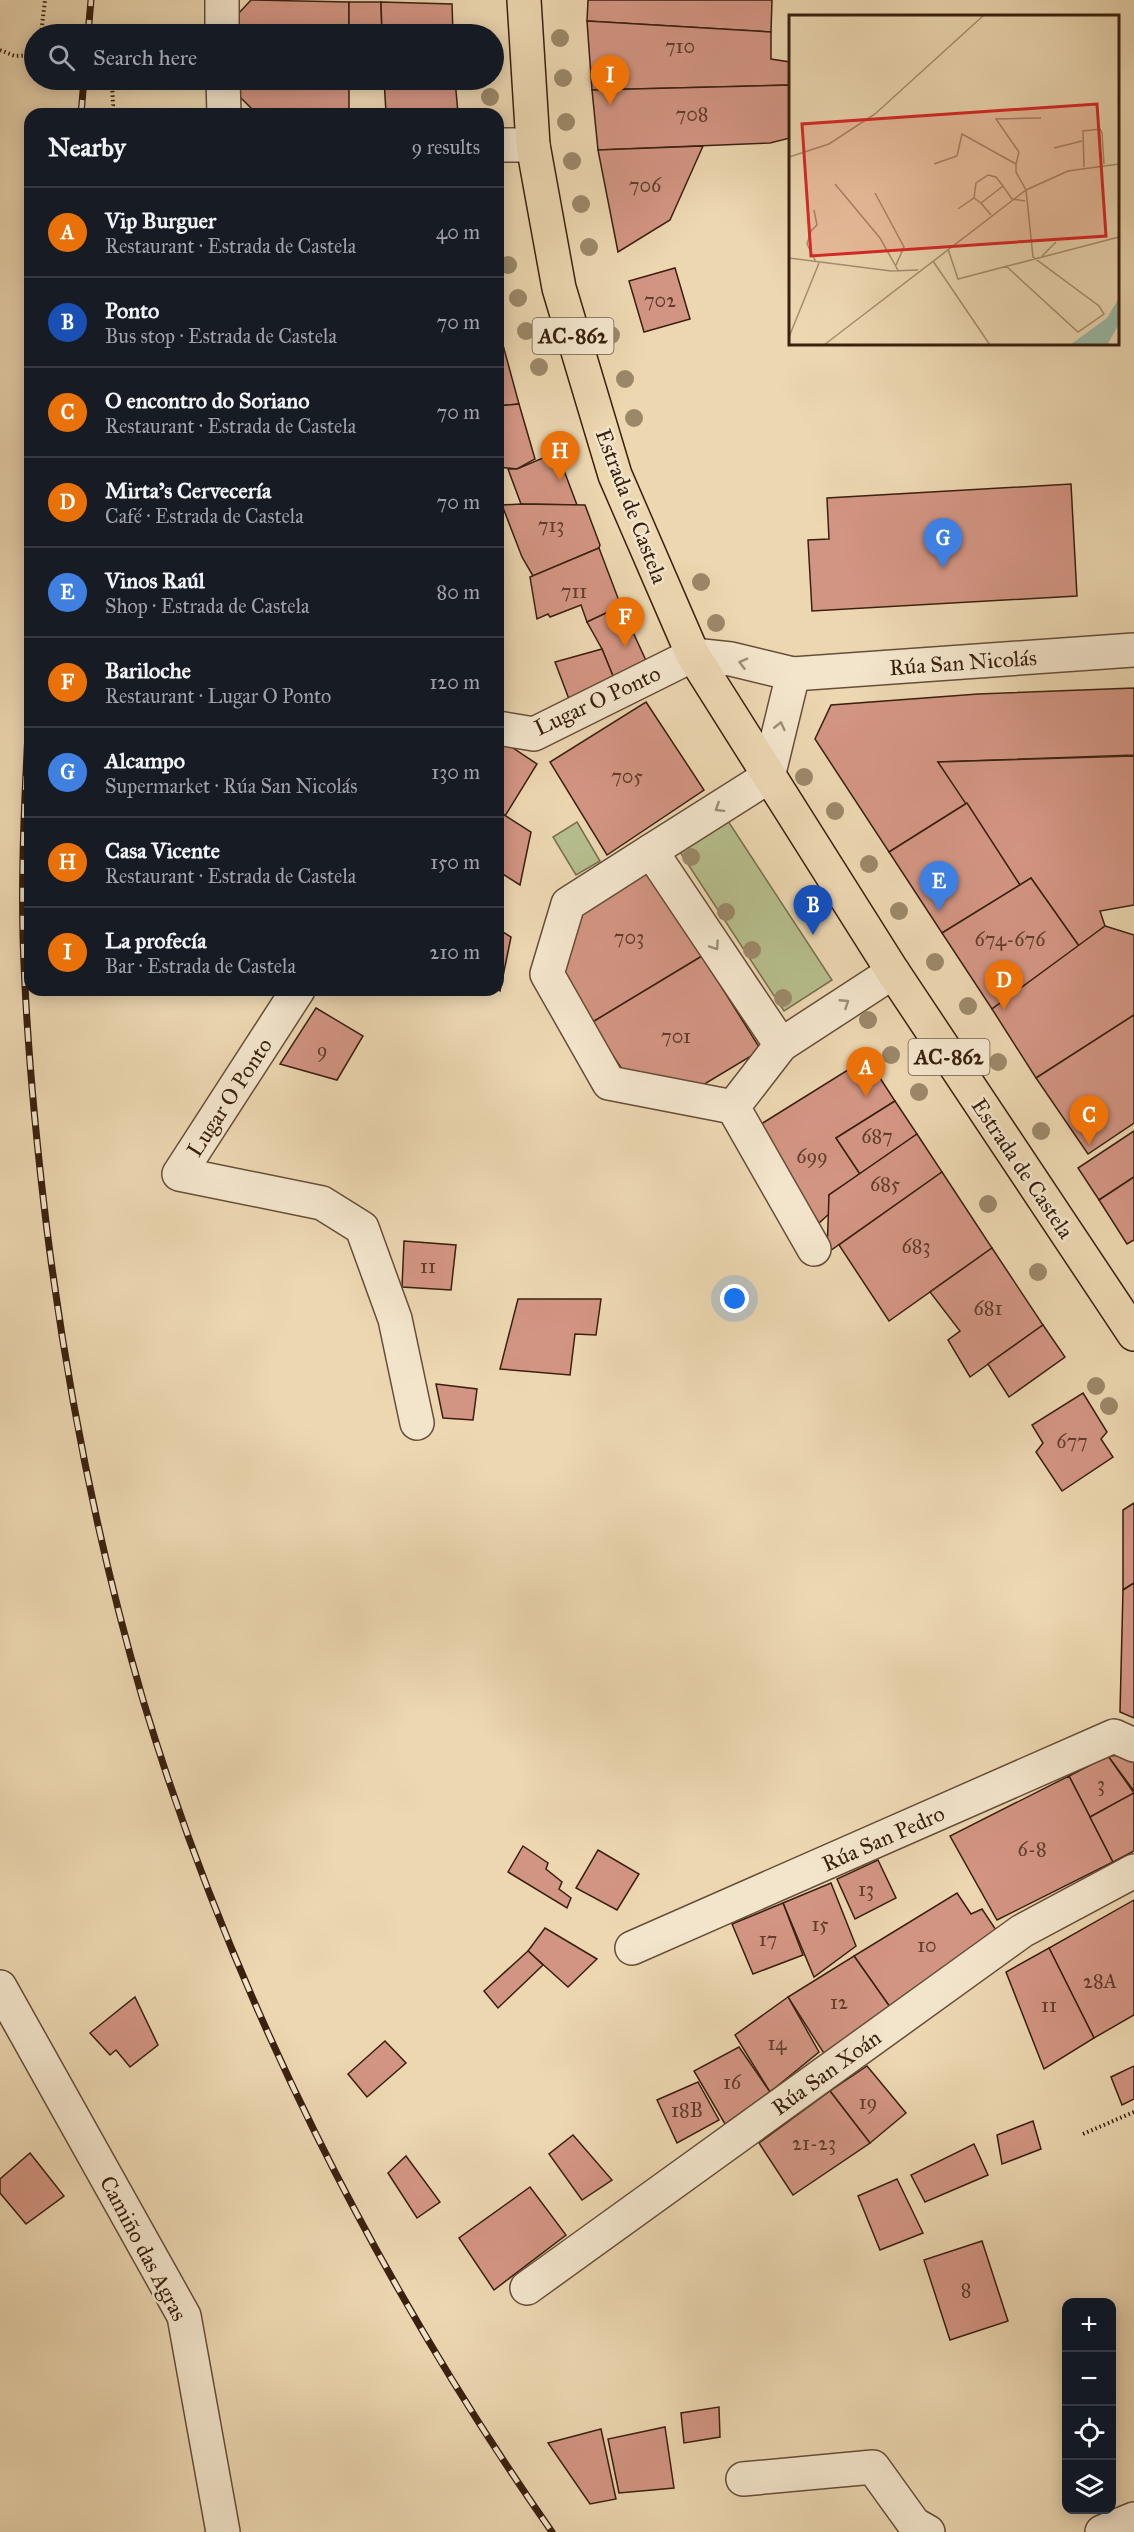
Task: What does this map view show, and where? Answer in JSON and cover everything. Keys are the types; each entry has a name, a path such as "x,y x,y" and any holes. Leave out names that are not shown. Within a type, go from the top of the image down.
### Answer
{"main road":[{"name":"Estrada de Castela","path":"524,0 533,145 558,288 611,464 693,655 893,972 1134,1334"}],"street":[{"path":"222,0 222,24"},
{"path":"224,90 224,108"},
{"path":"504,145 533,145"},
{"name":"Rúa San Nicolás","path":"693,655 730,659 793,674 1134,650"},
{"name":"Lugar O Ponto","path":"504,729 534,734 693,655"},
{"path":"793,674 768,777 568,903 547,974 609,1083 733,1107 814,1249"},
{"path":"651,851 781,1045"},
{"path":"733,1107 781,1045 893,972"},
{"name":"Lugar O Ponto","path":"294,996 179,1174 322,1203 362,1228 395,1319 417,1423"},
{"name":"Rúa San Pedro","path":"632,1948 1114,1736 1134,1745"},
{"name":"Rúa San Xoán","path":"527,2288 1022,1931 1134,1871"},
{"name":"Camiño das Agras","path":"0,1987 184,2316 223,2532"},
{"path":"743,2479 873,2467 914,2524 928,2532"},
{"path":"1102,2532 1134,2519"}],"path":[{"path":"42,24 45,0"},
{"path":"0,50 15,56 24,56"},
{"path":"112,90 112,108"},
{"path":"1083,2134 1134,2112"}],"green space":[{"path":"726,818 832,980 784,1011 678,849"},
{"path":"577,822 600,861 576,875 553,837"}],"building":[{"path":"251,0 349,2 349,24 238,24 238,14"},
{"path":"588,0 772,0 771,32 587,21"},
{"path":"349,2 381,2 382,24 349,24"},
{"path":"381,2 452,4 453,24 382,24"},
{"path":"587,21 771,32 771,59 789,62 789,85 592,90"},
{"path":"789,85 789,138 770,143 598,150 592,90"},
{"path":"238,90 349,90 349,108 251,108 238,95"},
{"path":"385,90 456,90 458,108 386,108"},
{"path":"703,146 670,220 618,252 598,150"},
{"path":"675,268 690,319 644,332 629,281"},
{"path":"504,349 519,404 504,405"},
{"path":"519,404 535,459 517,469 504,468 504,405"},
{"path":"557,452 577,505 521,504 508,469 517,469"},
{"path":"1071,484 1077,596 812,611 808,540 829,539 827,498"},
{"path":"504,505 585,505 600,545 599,548 533,576 522,557"},
{"path":"599,548 621,606 587,622 581,605 550,617 548,614 537,619 530,577"},
{"path":"621,606 648,665 615,681 602,649 587,622"},
{"path":"602,649 615,681 569,699 555,662"},
{"path":"1134,688 1134,755 938,762 967,803 889,852 815,739 831,705 978,694"},
{"path":"646,702 704,790 607,855 550,762"},
{"path":"504,742 537,764 504,815"},
{"path":"1134,756 1134,905 1100,911 1105,926 1079,946 1031,878 1020,885 938,762"},
{"path":"967,803 1020,885 942,933 889,852"},
{"path":"504,815 531,832 520,885 504,875"},
{"path":"642,867 702,956 591,1023 562,983 573,917"},
{"path":"1031,878 1079,946 992,1009 942,933"},
{"path":"1105,926 1134,935 1134,1015 1036,1078 992,1009"},
{"path":"504,933 511,937 504,971"},
{"path":"702,956 761,1050 693,1091 630,1081 591,1023"},
{"path":"316,1008 363,1036 337,1080 280,1064"},
{"path":"1134,1015 1134,1123 1088,1154 1036,1078"},
{"path":"867,1058 895,1101 836,1138 860,1174 829,1195 829,1214 819,1223 758,1126"},
{"path":"895,1101 917,1134 860,1174 836,1138"},
{"path":"1134,1131 1134,1177 1099,1200 1078,1168"},
{"path":"917,1134 942,1172 827,1253 829,1195"},
{"path":"942,1172 992,1248 889,1321 839,1245"},
{"path":"1134,1177 1134,1240 1127,1244 1099,1200"},
{"path":"404,1241 456,1245 451,1290 402,1287"},
{"path":"992,1248 1043,1325 970,1377 948,1340 960,1331 930,1292"},
{"path":"518,1299 601,1299 596,1335 575,1334 570,1375 500,1369"},
{"path":"1043,1325 1065,1357 1009,1397 988,1364"},
{"path":"436,1384 477,1389 473,1420 443,1418"},
{"path":"1083,1393 1107,1432 1101,1439 1113,1457 1062,1491 1036,1452 1043,1443 1032,1425"},
{"path":"1134,1503 1134,1583 1123,1590 1123,1510"},
{"path":"1134,1583 1134,1718 1120,1712 1123,1590"},
{"path":"1124,1755 1134,1760 1134,1791 1108,1756"},
{"path":"1108,1756 1134,1793 1090,1817 1069,1776"},
{"path":"1069,1776 1113,1862 997,1920 950,1836"},
{"path":"1134,1793 1134,1851 1113,1862 1090,1817"},
{"path":"523,1846 548,1863 546,1869 562,1882 559,1889 571,1898 567,1908 508,1872"},
{"path":"598,1850 639,1874 617,1910 576,1888"},
{"path":"878,1860 896,1898 855,1919 837,1879"},
{"path":"831,1883 856,1946 814,1977 783,1903"},
{"path":"957,1893 971,1914 982,1909 998,1933 890,2007 854,1956"},
{"path":"1134,1900 1134,2015 1094,2038 1049,1948"},
{"path":"783,1903 803,1955 753,1974 732,1924"},
{"path":"545,1928 597,1959 568,1987 528,1951"},
{"path":"1049,1948 1094,2038 1044,2069 1006,1972"},
{"path":"528,1951 543,1965 498,2008 484,1991"},
{"path":"854,1956 890,2007 825,2055 788,1997"},
{"path":"135,1997 158,2045 130,2067 116,2050 110,2055 90,2033"},
{"path":"788,1997 819,2052 770,2092 735,2035"},
{"path":"385,2041 406,2063 367,2097 348,2074"},
{"path":"739,2047 770,2092 725,2124 694,2071"},
{"path":"867,2066 906,2113 870,2143 830,2091"},
{"path":"1134,2066 1134,2099 1122,2105 1111,2077"},
{"path":"698,2082 719,2120 677,2143 657,2100"},
{"path":"830,2091 870,2143 793,2195 759,2143"},
{"path":"1033,2121 1041,2149 1002,2164 997,2135"},
{"path":"573,2135 612,2180 582,2200 549,2154"},
{"path":"974,2144 988,2175 925,2202 911,2175"},
{"path":"30,2153 64,2196 26,2224 0,2193 0,2179"},
{"path":"406,2156 440,2202 417,2218 388,2173"},
{"path":"897,2179 923,2233 880,2250 858,2196"},
{"path":"530,2187 566,2235 494,2290 459,2238"},
{"path":"982,2241 1008,2321 950,2340 924,2260"},
{"path":"719,2407 720,2437 684,2443 681,2413"},
{"path":"665,2427 674,2488 619,2493 608,2439"},
{"path":"601,2429 616,2499 590,2504 548,2443"}],"railway":[{"path":"89,24 91,0"},
{"path":"82,108 83,90"},
{"path":"24,825 24,974"},
{"path":"26,996 43,1193 55,1289 74,1408 98,1525 127,1642 143,1700 179,1810 219,1918 265,2026 315,2132 369,2236 427,2338 488,2436 552,2532"}],"place":[{"name":"La profecía","path":"610,105"},
{"name":"Casa Vicente","path":"560,481"},
{"name":"Alcampo","path":"943,568"},
{"name":"Bariloche","path":"625,647"},
{"name":"Vinos Raúl","path":"939,911"},
{"name":"Ponto","path":"813,935"},
{"name":"Mirta's Cervecería","path":"1004,1010"},
{"name":"Vip Burguer","path":"866,1097"},
{"name":"O encontro do Soriano","path":"1089,1145"}]}
